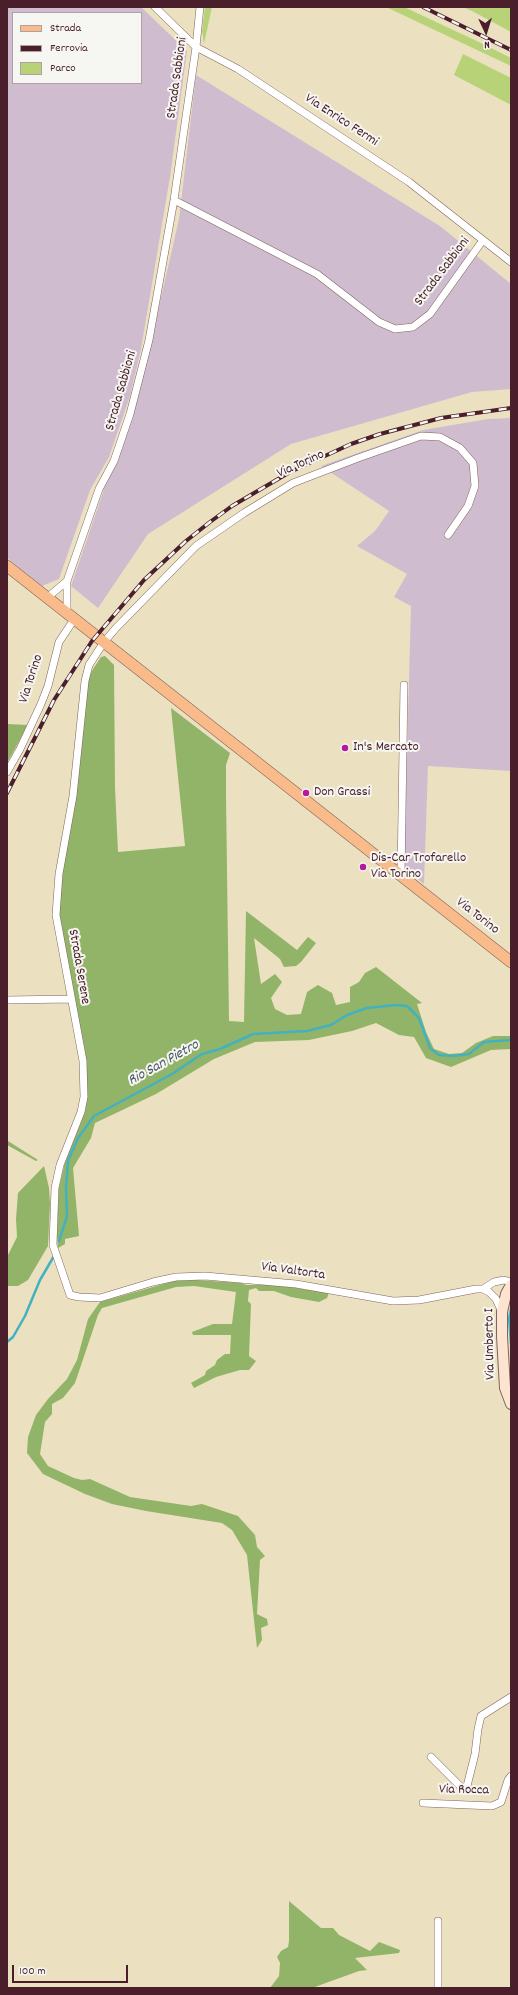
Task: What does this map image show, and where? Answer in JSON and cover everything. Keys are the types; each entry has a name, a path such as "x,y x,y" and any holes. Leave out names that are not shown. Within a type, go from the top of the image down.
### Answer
{"main road":[{"name":"Via Torino","path":"7,566 511,962"}],"street":[{"name":"Via Enrico Fermi","path":"154,7 196,48 238,69 409,182 511,262"},
{"name":"Strada Sabbioni","path":"71,615 68,581 99,489 114,461 130,414 149,340 174,200 196,48 200,7"},
{"name":"Strada Sabbioni","path":"174,200 317,274 379,322 395,330 413,327 430,314 483,240"},
{"name":"Via Torino","path":"104,642 196,546 244,513 293,483 421,436 440,437 460,448 472,463 475,486 468,506 448,535"},
{"path":"48,597 68,581"},
{"name":"Via Torino","path":"7,772 20,749 43,698 59,642 71,615"},
{"name":"Strada Serene","path":"100,1298 70,1295 53,1245 53,1236 55,1188 60,1165 81,1112 84,1097 83,1061 56,915 56,900 73,796 85,681 89,665 104,642"},
{"path":"401,875 404,685"},
{"path":"7,1000 71,999"},
{"name":"Via Valtorta","path":"100,1298 153,1282 176,1277 205,1276 296,1284 393,1302 419,1300 476,1288 483,1289 494,1282 504,1280 511,1282"},
{"name":"Via Umberto I","path":"511,1285 506,1294 502,1312 505,1388 511,1404"},
{"path":"483,1289 492,1295 502,1312"},
{"path":"431,1756 463,1789 467,1786 475,1754 481,1716 511,1697"},
{"name":"Via Rocca","path":"423,1803 492,1806 501,1802 508,1780 511,1776"},
{"path":"438,1921 438,1988"}],"shaded area":[{"path":"7,7 141,7 187,51 170,177 141,349 130,396 109,457 90,490 59,579 42,586 7,558"},
{"path":"196,75 440,226 511,284 511,389 472,392 291,444 148,534 98,608 71,586 144,372 179,219"},
{"path":"511,418 511,771 428,766 424,884 404,868 411,606 394,597 407,574 357,546 375,531 389,511 321,466 423,430 488,419"}],"green space":[{"path":"205,7 212,7 204,44 202,31"},
{"path":"386,7 404,7 481,43 511,58 511,66"},
{"path":"463,7 511,7 511,32 474,12"},
{"path":"463,54 511,78 511,105 454,75"},
{"path":"105,656 114,665 115,788 118,852 185,846 171,708 230,753 226,765 229,1021 244,1022 246,911 297,950 308,937 316,943 296,966 284,967 280,959 254,938 261,984 275,974 282,982 271,998 275,1009 287,1015 301,1014 307,992 318,985 332,993 336,1005 350,1002 350,987 359,982 365,973 376,967 422,1003 417,1004 426,1032 434,1049 449,1054 462,1053 476,1043 493,1036 511,1036 511,1049 491,1050 451,1067 426,1058 414,1037 399,1035 376,1023 352,1031 309,1040 255,1042 214,1059 156,1094 95,1123 91,1138 73,1168 79,1236 65,1239 65,1244 58,1248 59,1188 65,1162 85,1112 87,1097 85,1056 59,914 59,895 87,682 101,657"},
{"path":"7,724 28,725 7,763"},
{"path":"7,1140 38,1160 36,1161 7,1145"},
{"path":"44,1166 49,1188 50,1204 48,1246 28,1280 18,1286 7,1286 7,1257 17,1237 16,1219 18,1193"},
{"path":"196,1280 241,1283 246,1285 277,1285 329,1293 327,1298 319,1302 291,1297 274,1291 259,1291 256,1288 249,1290 248,1301 251,1304 249,1356 256,1361 249,1370 240,1370 216,1377 194,1388 191,1383 205,1375 206,1371 215,1365 217,1360 225,1354 230,1354 231,1335 193,1335 192,1332 213,1324 232,1324 236,1292 194,1286 176,1287 102,1308 98,1315 75,1383 63,1398 52,1404 52,1414 45,1422 40,1454 48,1466 74,1478 82,1480 90,1479 130,1497 191,1506 202,1504 238,1516 255,1535 257,1547 265,1556 260,1560 257,1614 267,1619 268,1625 261,1628 262,1640 257,1648 247,1555 232,1530 222,1523 112,1504 85,1494 43,1474 27,1453 28,1437 36,1415 48,1399 67,1379 77,1360 88,1319 100,1302 174,1281"},
{"path":"289,1901 321,1928 333,1928 339,1935 370,1951 379,1942 400,1950 399,1953 355,1958 367,1970 359,1971 312,1988 270,1988 279,1976 280,1963 277,1957 281,1951 288,1947"}],"waterway":[{"name":"Rio San Pietro","path":"59,1241 67,1216 66,1189 68,1161 78,1138 94,1116 172,1074 202,1054 220,1049 253,1034 307,1031 331,1025 347,1015 367,1008 395,1005 407,1006 419,1018 430,1048 439,1055 454,1056 469,1054 484,1042 511,1040"},
{"name":"Rio San Pietro","path":"7,1342 13,1337 25,1316 40,1280 54,1256"},
{"path":"511,1309 509,1318 511,1344"}],"railway":[{"path":"423,7 511,50"},
{"path":"7,793 54,700 92,641 144,580 186,541 210,522 232,506 290,472 351,444 380,434 441,418 511,408"}],"place":[{"name":"In's Mercato","path":"345,748"},
{"name":"Don Grassi","path":"306,793"},
{"name":"Dis-Car Trofarello Via Torino","path":"363,867"}]}
